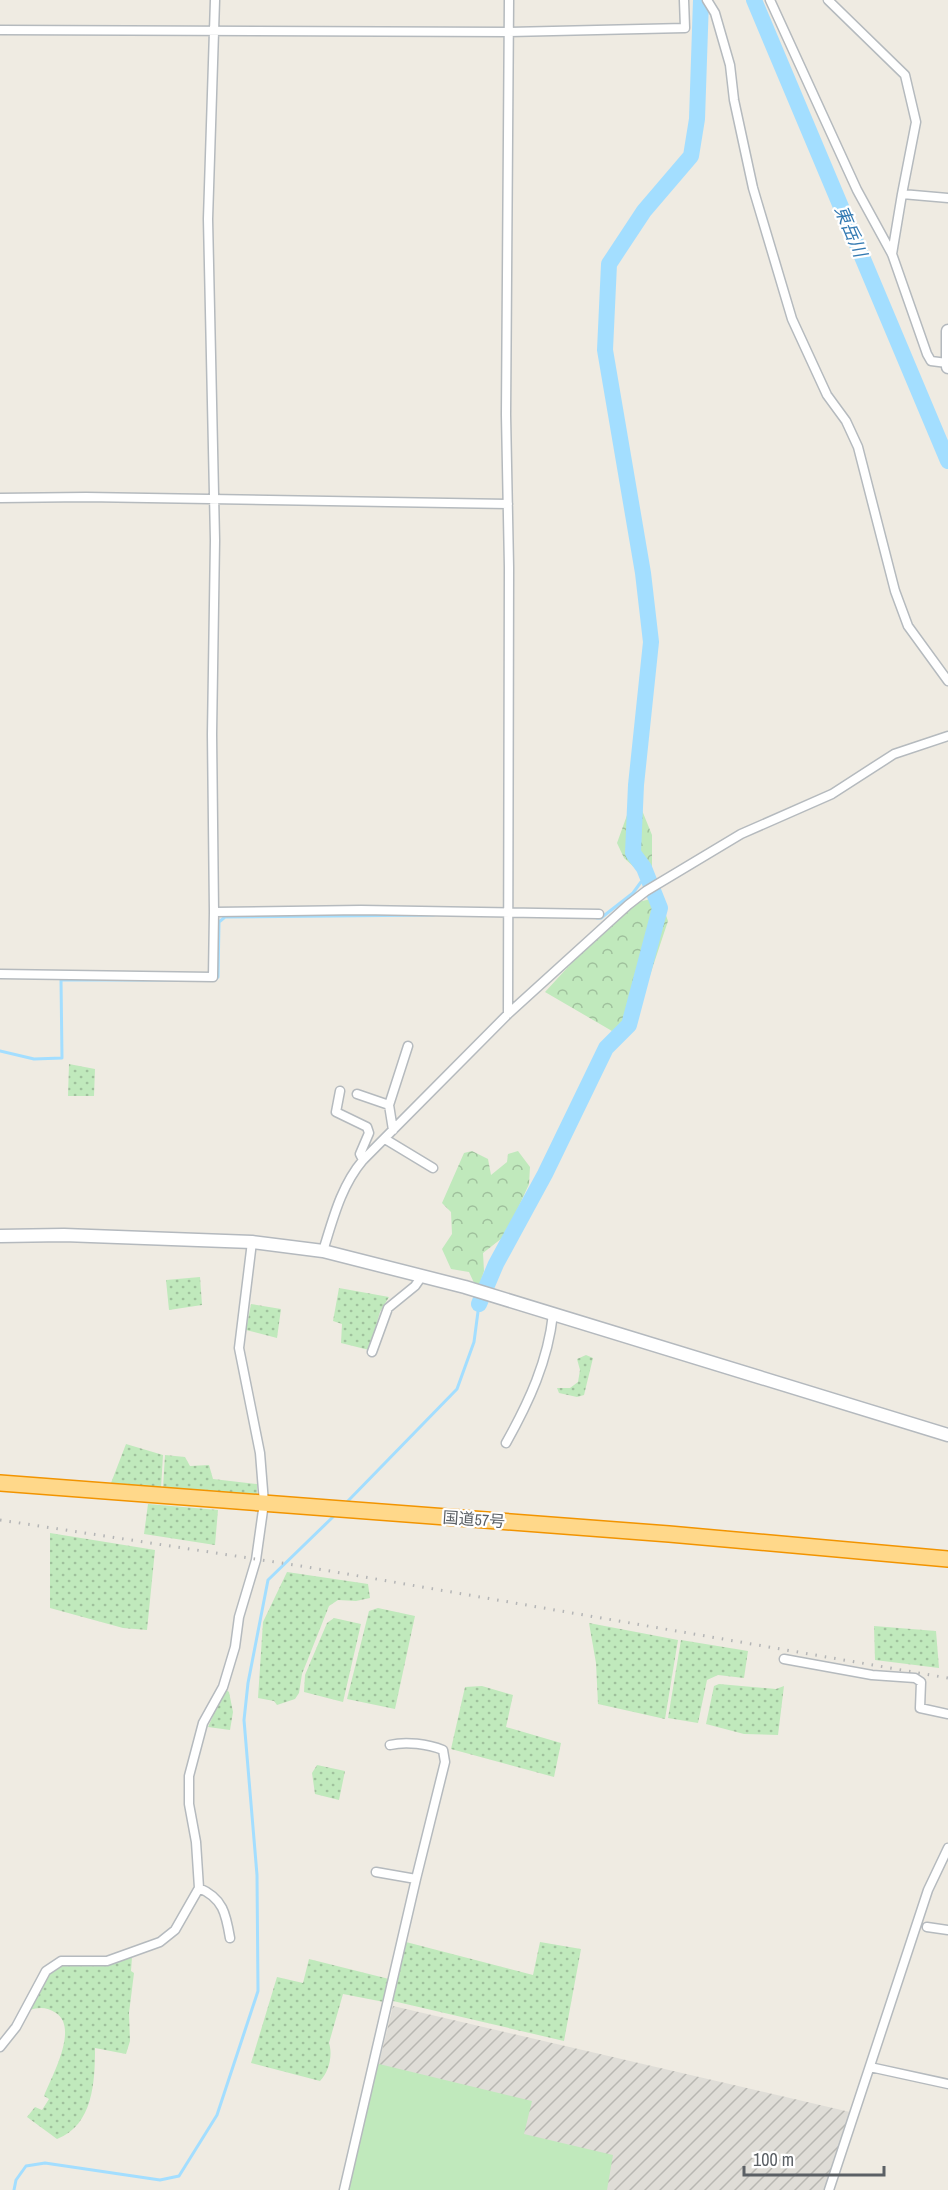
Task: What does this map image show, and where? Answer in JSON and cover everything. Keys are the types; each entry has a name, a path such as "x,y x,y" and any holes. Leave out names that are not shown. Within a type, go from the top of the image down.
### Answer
{"highway":[{"name":"国道57号","path":"0,1483 362,1510 948,1559"}],"street":[{"path":"0,974 213,977 214,500 208,219 215,0"},
{"path":"508,1014 509,0"},
{"path":"0,30 509,32 685,28 684,0"},
{"path":"707,0 715,13 730,65 734,100 753,188 792,319 827,394 846,422 858,447 892,580 908,626 948,681"},
{"path":"770,0 857,190 892,254 931,361 948,365 948,331"},
{"path":"828,0 905,75 916,122 892,254"},
{"path":"902,194 948,198"},
{"path":"0,498 508,504"},
{"path":"323,1251 345,1188 352,1173 363,1160 508,1014 646,891 741,834 832,794 894,754 948,736"},
{"path":"214,912 361,910 599,914"},
{"path":"393,1130 390,1105 408,1046"},
{"path":"340,1091 336,1112 367,1126 369,1133 360,1154 363,1160"},
{"path":"357,1094 390,1105"},
{"path":"385,1139 433,1168"},
{"path":"0,1236 64,1235 252,1242 323,1251 422,1276 553,1314 948,1436"},
{"path":"0,2048 16,2027 52,1964 61,1960 106,1961 160,1941 175,1930 199,1888 196,1842 189,1804 189,1776 203,1723 223,1687 235,1647 239,1617 256,1560 264,1503 260,1453 239,1348 252,1242"},
{"path":"372,1352 388,1308 415,1286 422,1276"},
{"path":"506,1443 540,1375 550,1337 553,1314"},
{"path":"784,1659 872,1675 915,1678 921,1682 922,1687 920,1708 948,1714"},
{"path":"344,2190 446,1756 443,1750 437,1748 401,1742 390,1745"},
{"path":"829,2190 928,1890 948,1848"},
{"path":"376,1872 416,1879"},
{"path":"199,1888 219,1900 226,1913 230,1938"},
{"path":"927,1928 948,1930"},
{"path":"870,2067 948,2084"}],"shaded area":[{"path":"393,2006 850,2112 825,2190 348,2190"}],"green space":[{"path":"635,793 652,835 652,876 668,921 637,1014 612,1031 545,992 625,905 655,898 646,878 624,858 617,843"},
{"path":"69,1064 95,1069 94,1096 68,1096"},
{"path":"472,1151 488,1159 491,1175 507,1162 508,1154 518,1151 530,1167 529,1184 506,1235 483,1253 484,1271 479,1286 475,1285 469,1272 451,1269 442,1249 452,1234 451,1212 442,1203 464,1153"},
{"path":"200,1277 202,1305 169,1310 166,1280"},
{"path":"339,1288 389,1297 380,1312 369,1350 341,1343 342,1324 333,1321"},
{"path":"251,1304 281,1309 277,1338 246,1330"},
{"path":"586,1355 593,1358 584,1395 577,1397 559,1393 557,1388 570,1388 578,1382 580,1370 577,1359"},
{"path":"126,1444 163,1455 161,1488 111,1483"},
{"path":"165,1455 185,1457 190,1466 209,1465 213,1479 257,1484 257,1496 163,1488"},
{"path":"148,1504 218,1510 215,1545 144,1534"},
{"path":"50,1533 155,1550 147,1630 123,1628 50,1608"},
{"path":"287,1572 368,1584 370,1598 356,1601 338,1600 329,1606 302,1674 299,1693 295,1699 277,1705 274,1701 258,1698 263,1622"},
{"path":"378,1608 415,1616 395,1709 347,1699 369,1611"},
{"path":"334,1618 361,1624 343,1702 304,1692 305,1675 327,1623"},
{"path":"589,1623 678,1640 665,1719 598,1704 596,1663"},
{"path":"874,1626 936,1631 939,1668 875,1660"},
{"path":"681,1640 748,1651 744,1678 718,1675 707,1680 698,1723 668,1718"},
{"path":"719,1684 776,1689 784,1686 778,1735 744,1734 706,1724 714,1686"},
{"path":"482,1686 513,1695 506,1727 561,1743 554,1777 451,1749 465,1687"},
{"path":"225,1689 229,1692 233,1712 230,1730 208,1727"},
{"path":"317,1765 345,1771 339,1800 315,1794 312,1773"},
{"path":"406,1942 533,1975 540,1942 581,1949 564,2041 393,2001"},
{"path":"132,1957 131,1971 134,1973 129,2013 130,2041 126,2054 95,2048 90,2101 85,2113 78,2124 57,2139 27,2117 35,2107 42,2110 49,2099 44,2096 62,2053 65,2029 62,2020 53,2011 43,2008 29,2010 53,1969 59,1966 104,1966"},
{"path":"309,1959 389,1979 384,2002 343,1994 329,2043 331,2053 329,2063 320,2081 251,2063 277,1977 303,1983"},
{"path":"379,2064 532,2101 524,2134 613,2155 607,2190 347,2190 374,2068"}],"waterway":[{"path":"479,1304 496,1264 545,1174 606,1048 629,1025 660,908 644,868 633,853 636,785 651,642 643,573 605,350 609,264 644,211 691,156 697,119 701,0"},
{"name":"東岳川","path":"754,0 948,461"},
{"path":"597,918 601,918 633,893 641,882"},
{"path":"0,1051 34,1059 62,1058 61,980 215,980 218,977 219,922 225,917 434,915"},
{"path":"346,1503 457,1389 474,1342 479,1304"},
{"path":"14,2190 16,2180 26,2166 45,2163 160,2180 179,2176 217,2115 258,1991 257,1875 244,1720 248,1683 268,1580 336,1514"}],"railway":[{"path":"0,1520 301,1566 948,1678"}]}
